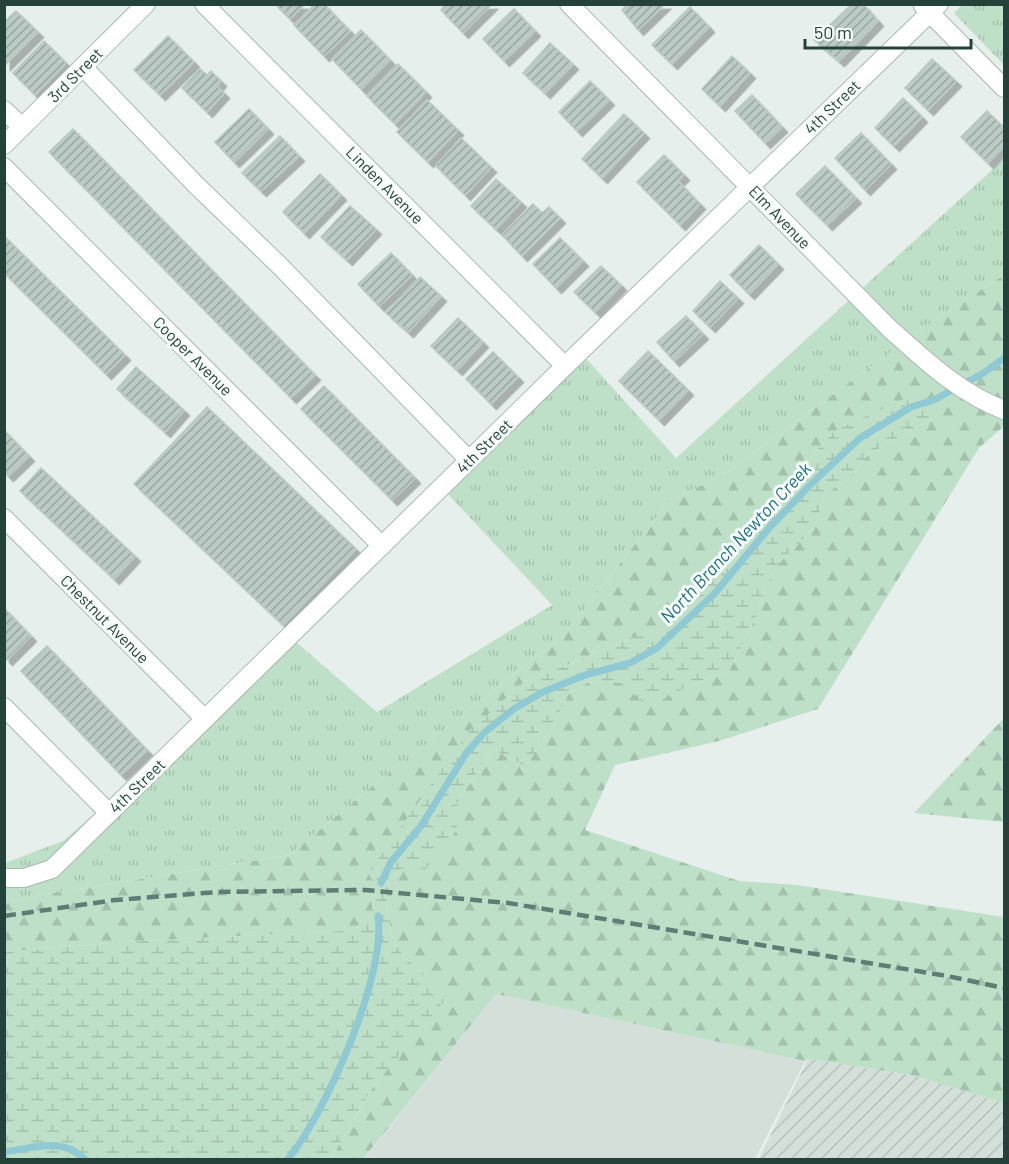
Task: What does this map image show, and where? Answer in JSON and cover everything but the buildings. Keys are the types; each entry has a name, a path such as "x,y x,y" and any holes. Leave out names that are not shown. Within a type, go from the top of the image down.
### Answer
{"street":[{"name":"3rd Street","path":"4,145 146,4"},
{"name":"Linden Avenue","path":"204,4 565,366"},
{"name":"Elm Avenue","path":"568,4 890,329 947,379 985,403 1005,410"},
{"path":"931,7 1005,88"},
{"name":"4th Street","path":"4,878 24,878 52,869 931,7"},
{"path":"83,67 196,185 279,265 469,460"},
{"path":"4,110 22,127"},
{"name":"Cooper Avenue","path":"4,167 382,546"},
{"name":"Chestnut Avenue","path":"4,518 205,719"},
{"path":"4,707 109,813"}],"shaded area":[{"path":"496,994 805,1061 755,1159 363,1160"},
{"path":"808,1059 911,1075 1004,1103 1004,1159 758,1160"}],"green space":[{"path":"962,5 1004,5 1004,65 954,13"},
{"path":"1004,159 1004,275 944,313 729,471 667,503 564,635 289,855 35,896 5,904 5,863 63,841 296,642 377,712 552,605 446,492 584,356 676,458"},
{"path":"1004,275 1004,426 979,448 818,709 719,741 615,765 585,830 739,881 797,885 1004,917 1004,1103 911,1075 808,1059 805,1061 496,994 363,1159 331,1159 370,1091 449,994 411,963 395,943 389,921 386,884 402,869 454,808 492,749 525,766 549,733 569,693 591,681 690,685 729,671 755,619 764,591 777,565 815,527 825,494 848,479 869,454 937,416 834,431 656,629 524,682 373,881 372,914 359,927 342,931 122,942 5,952 4,904 35,896 289,855 564,635 667,503 729,471 944,313"},
{"path":"914,394 937,416 869,454 848,479 825,494 815,527 777,565 764,591 755,619 729,671 690,685 648,707 621,683 591,681 569,693 549,733 525,766 492,749 454,808 457,829 445,848 423,872 402,869 386,884 389,922 395,943 412,963 450,994 370,1091 331,1159 5,1159 5,952 122,942 341,931 359,927 372,914 373,881 368,873 469,731 524,682 656,629 834,431"},
{"path":"1004,718 1004,822 914,813"}],"waterway":[{"name":"North Branch Newton Creek","path":"381,883 391,862 421,826 467,752 485,732 515,708 543,692 585,675 630,663 657,648 715,593 769,528 860,438 911,407 934,400 982,374 1004,358"},
{"name":"North Branch Newton Creek","path":"287,1160 319,1111 350,1043 373,972 378,941 378,916"},
{"name":"North Branch Newton Creek","path":"4,1152 37,1146 57,1146 67,1148 86,1160"}],"railway":[{"path":"4,916 115,900 218,892 365,890 508,903 947,976 1004,988"}]}
